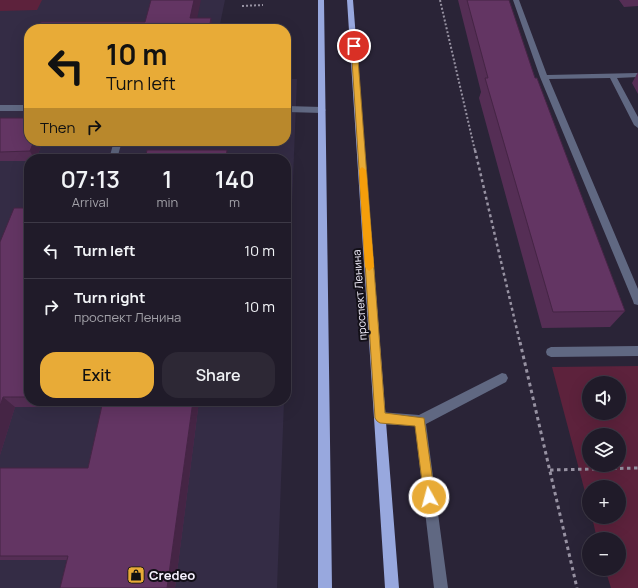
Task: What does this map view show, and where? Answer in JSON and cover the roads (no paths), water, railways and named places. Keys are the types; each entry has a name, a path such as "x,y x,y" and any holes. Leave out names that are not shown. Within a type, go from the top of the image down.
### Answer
{"main road":[{"path":"321,0 325,588"},
{"name":"проспект Ленина","path":"350,0 392,588"}],"lane":[{"path":"516,0 544,77 638,301"},
{"path":"544,77 638,75"},
{"path":"612,76 638,125"},
{"path":"0,108 24,108"},
{"path":"291,109 322,110"},
{"path":"551,352 638,351"},
{"path":"380,418 420,421 502,378"},
{"path":"420,421 441,588"}],"place":[{"name":"Credeo","path":"136,575"}]}
